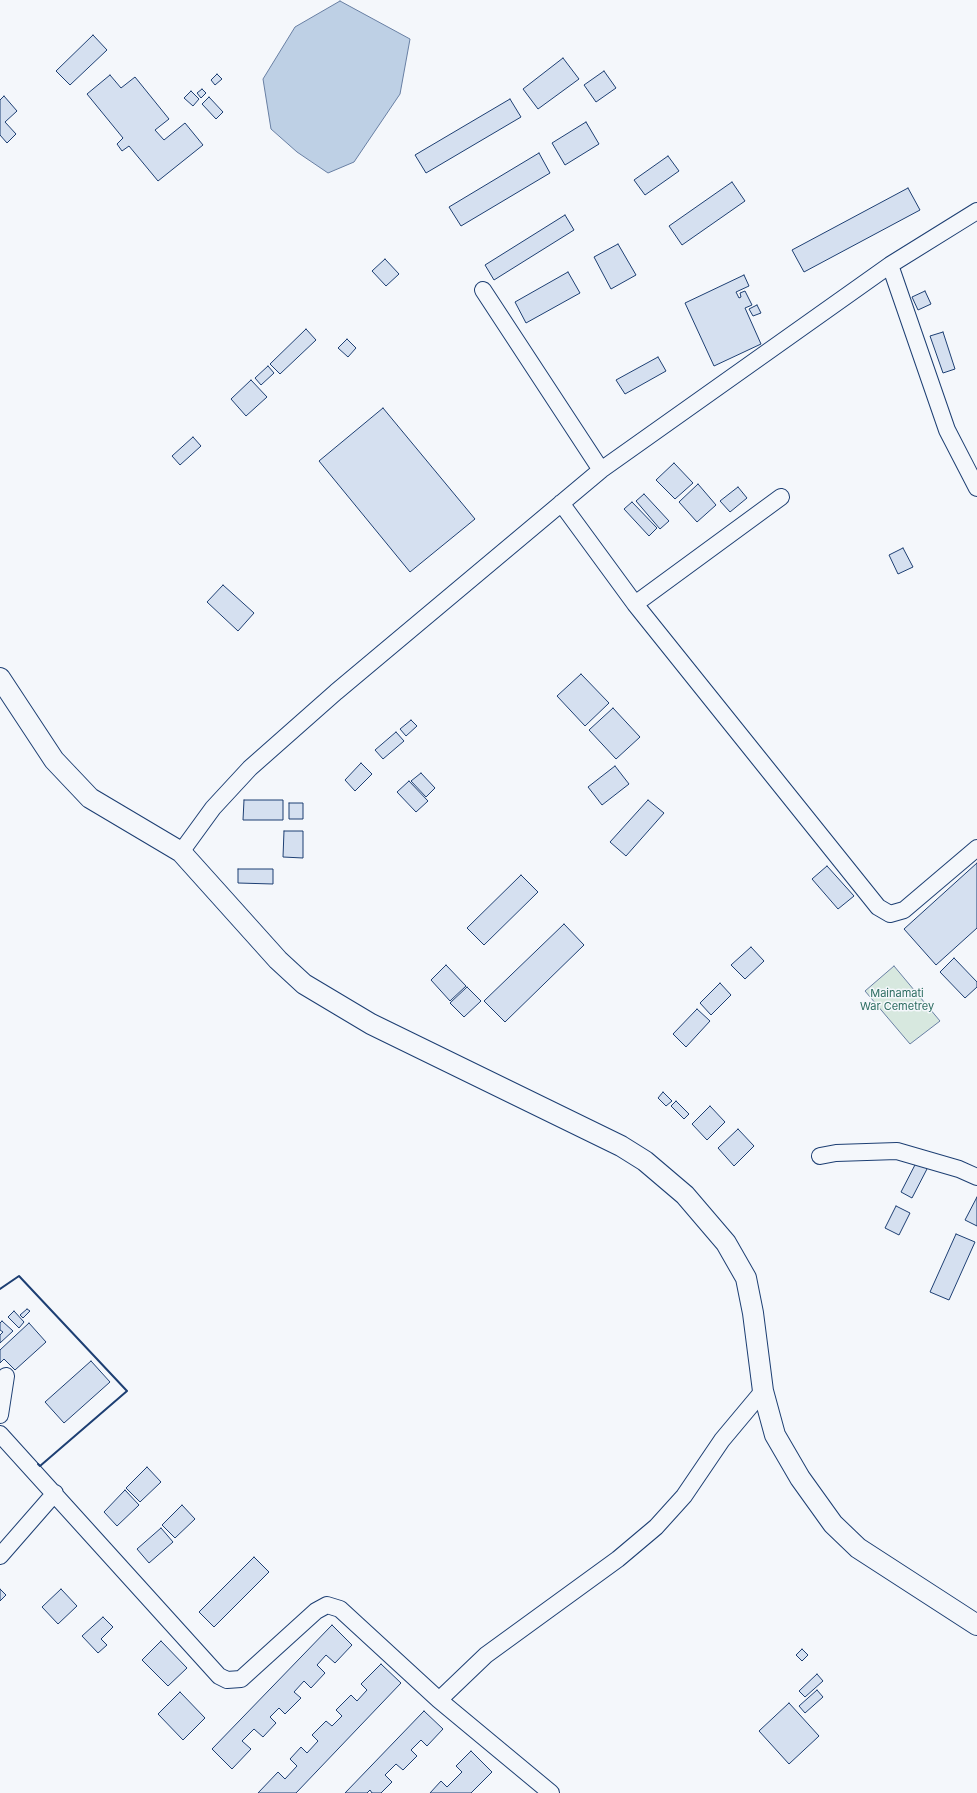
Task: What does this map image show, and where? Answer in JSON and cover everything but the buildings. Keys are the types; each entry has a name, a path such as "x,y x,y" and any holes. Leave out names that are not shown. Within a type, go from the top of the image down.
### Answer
{"main road":[{"path":"0,678 54,760 90,798 181,852 278,960 304,984 371,1024 621,1146 645,1161 685,1195 726,1243 746,1278 753,1313 764,1391 776,1435 800,1478 833,1524 858,1548 977,1625"}],"street":[{"path":"181,852 213,808 250,768 336,692 601,470 890,265 977,211"},
{"path":"890,265 946,430 977,488"},
{"path":"483,290 601,470"},
{"path":"635,604 781,497"},
{"path":"561,503 635,604 878,907 890,914 904,910 977,848"},
{"path":"820,1156 836,1153 897,1151 959,1169 977,1177"},
{"path":"0,1415 6,1376"},
{"path":"439,1700 486,1655 618,1559 656,1527 684,1496 722,1440 764,1391"},
{"path":"3,1443 56,1493 219,1676 227,1680 241,1679 316,1611 328,1605 340,1609 439,1700 551,1793"},
{"path":"0,1556 56,1493"}],"green space":[{"name":"Mainamati War Cemetrey","path":"894,966 940,1021 910,1044 865,991"}],"water":[{"path":"340,1 410,39 400,94 354,162 328,173 297,152 271,129 263,79 295,27"}],"wall":[{"path":"0,1289 19,1276 127,1391 40,1466 38,1464"}]}
